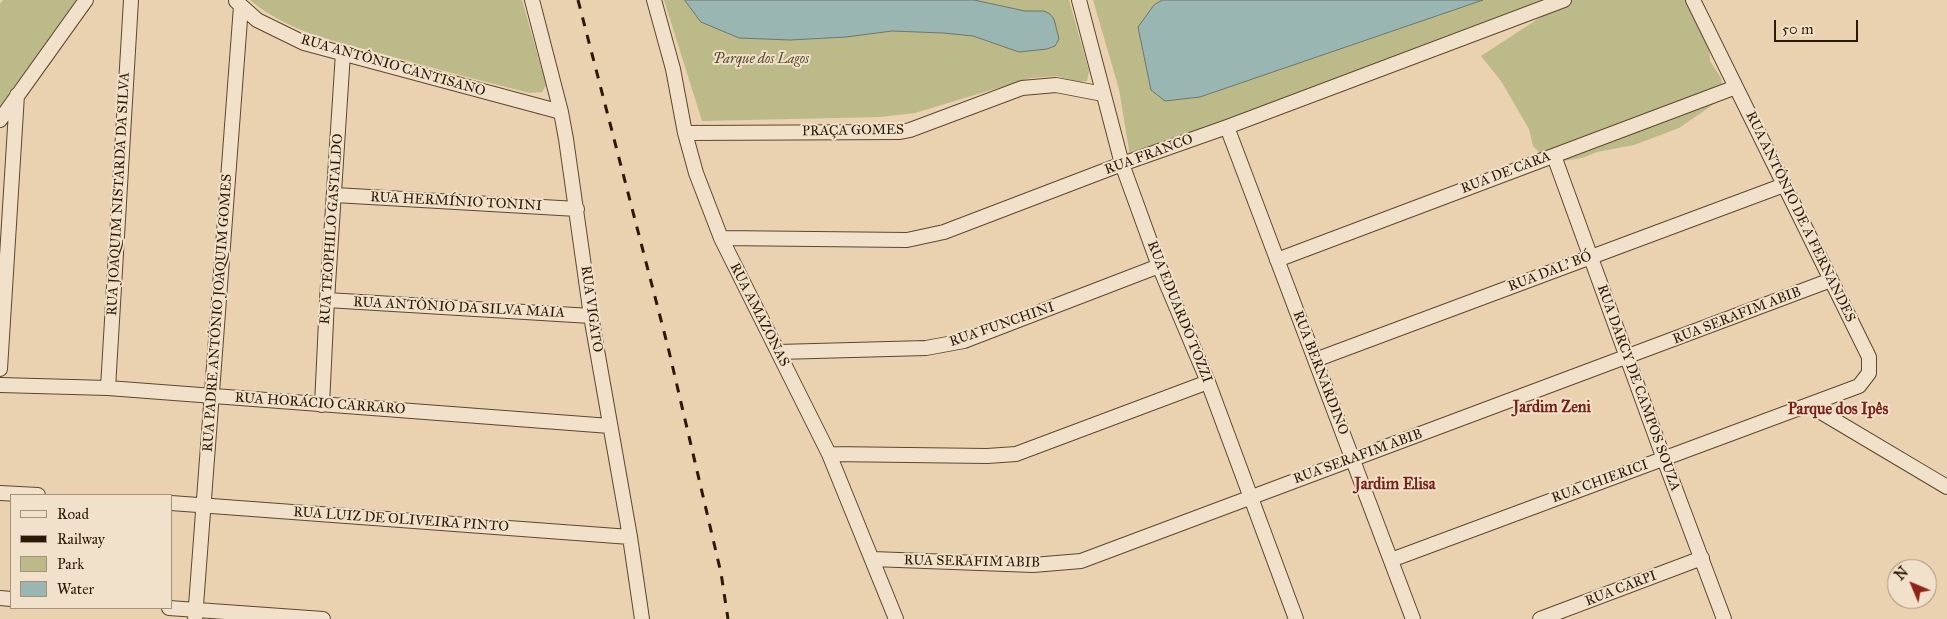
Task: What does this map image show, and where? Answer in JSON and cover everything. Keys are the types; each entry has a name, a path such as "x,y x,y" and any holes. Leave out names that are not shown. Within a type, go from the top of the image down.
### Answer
{"street":[{"path":"0,120 86,0"},
{"name":"RUA JOAQUIM NISTARDA DA SILVA","path":"108,388 131,0"},
{"name":"RUA VIGATO","path":"532,0 561,112 577,209 591,316 630,537 642,619"},
{"name":"RUA AMAZONAS","path":"654,0 673,69 685,133 696,173 720,238 829,454 896,619"},
{"name":"RUA EDUARDO TOZZI","path":"1079,0 1102,94 1122,164 1159,266 1208,382 1251,497 1291,617"},
{"name":"RUA FRANCO","path":"720,238 907,240 944,232 1564,0"},
{"name":"RUA ANTÔNIO DE A FERNANDES","path":"1693,0 1869,358 1869,373 1859,386 1809,404"},
{"name":"RUA ANTÔNIO CANTISANO","path":"238,3 257,20 304,43 561,112"},
{"name":"RUA PADRE ANTÔNIO JOAQUIM GOMES","path":"196,614 238,3"},
{"name":"RUA TEOPHILO GASTALDO","path":"322,405 343,53"},
{"name":"PRAÇA GOMES","path":"685,133 900,132 910,130 1022,88 1038,85 1056,85 1102,94"},
{"name":"RUA DE CARA","path":"1277,260 1736,87"},
{"path":"0,370 17,95"},
{"name":"RUA BERNARDINO","path":"1227,127 1413,619"},
{"path":"0,147 13,157"},
{"name":"RUA DARCY DE CAMPOS SOUZA","path":"1554,156 1724,619"},
{"name":"RUA DAL' BÓ","path":"1315,360 1784,185"},
{"name":"RUA HERMÍNIO TONINI","path":"335,195 577,209"},
{"name":"RUA FUNCHINI","path":"778,352 926,348 964,341 1159,266"},
{"name":"RUA SERAFIM ABIB","path":"872,559 1033,565 1081,561 1831,280"},
{"name":"RUA ANTÔNIO DA SILVA MAIA","path":"327,300 591,316"},
{"path":"829,454 987,456 1016,454 1208,382"},
{"name":"RUA HORÁCIO CARRARO","path":"0,385 108,388 610,426"},
{"path":"1809,404 1947,487"},
{"name":"RUA CHIERICI","path":"1391,560 1809,404"},
{"path":"0,493 19,494"},
{"name":"RUA LUIZ DE OLIVEIRA PINTO","path":"172,504 630,537"},
{"name":"RUA CARPI","path":"1540,619 1702,558"},
{"path":"172,609 196,614 324,619"}],"green space":[{"path":"3,0 78,0 0,106 0,4"},
{"path":"250,0 522,0 546,85 542,92 530,93 331,40 280,20"},
{"name":"Parque dos Lagos","path":"664,0 1069,0 1089,71 1087,81 1077,82 1057,76 1031,78 915,113 880,117 702,121"},
{"path":"1093,0 1547,0 1130,156 1119,89"},
{"path":"1567,0 1691,0 1709,43 1710,61 1721,78 1724,97 1679,128 1634,145 1597,152 1582,158 1563,161 1546,159 1533,146 1529,129 1501,81 1481,56"}],"water":[{"path":"685,0 974,0 1025,11 1044,11 1054,19 1059,39 1055,46 1047,49 1019,52 973,36 943,33 892,31 846,37 790,40 739,38 701,22"},
{"path":"1163,0 1483,0 1200,97 1165,101 1151,90 1138,27 1154,5"}],"railway":[{"path":"578,0 668,347 721,573 728,619"}],"district":[{"name":"Jardim Zeni","path":"1552,408"},
{"name":"Parque dos Ipês","path":"1838,410"},
{"name":"Jardim Elisa","path":"1395,485"}]}
